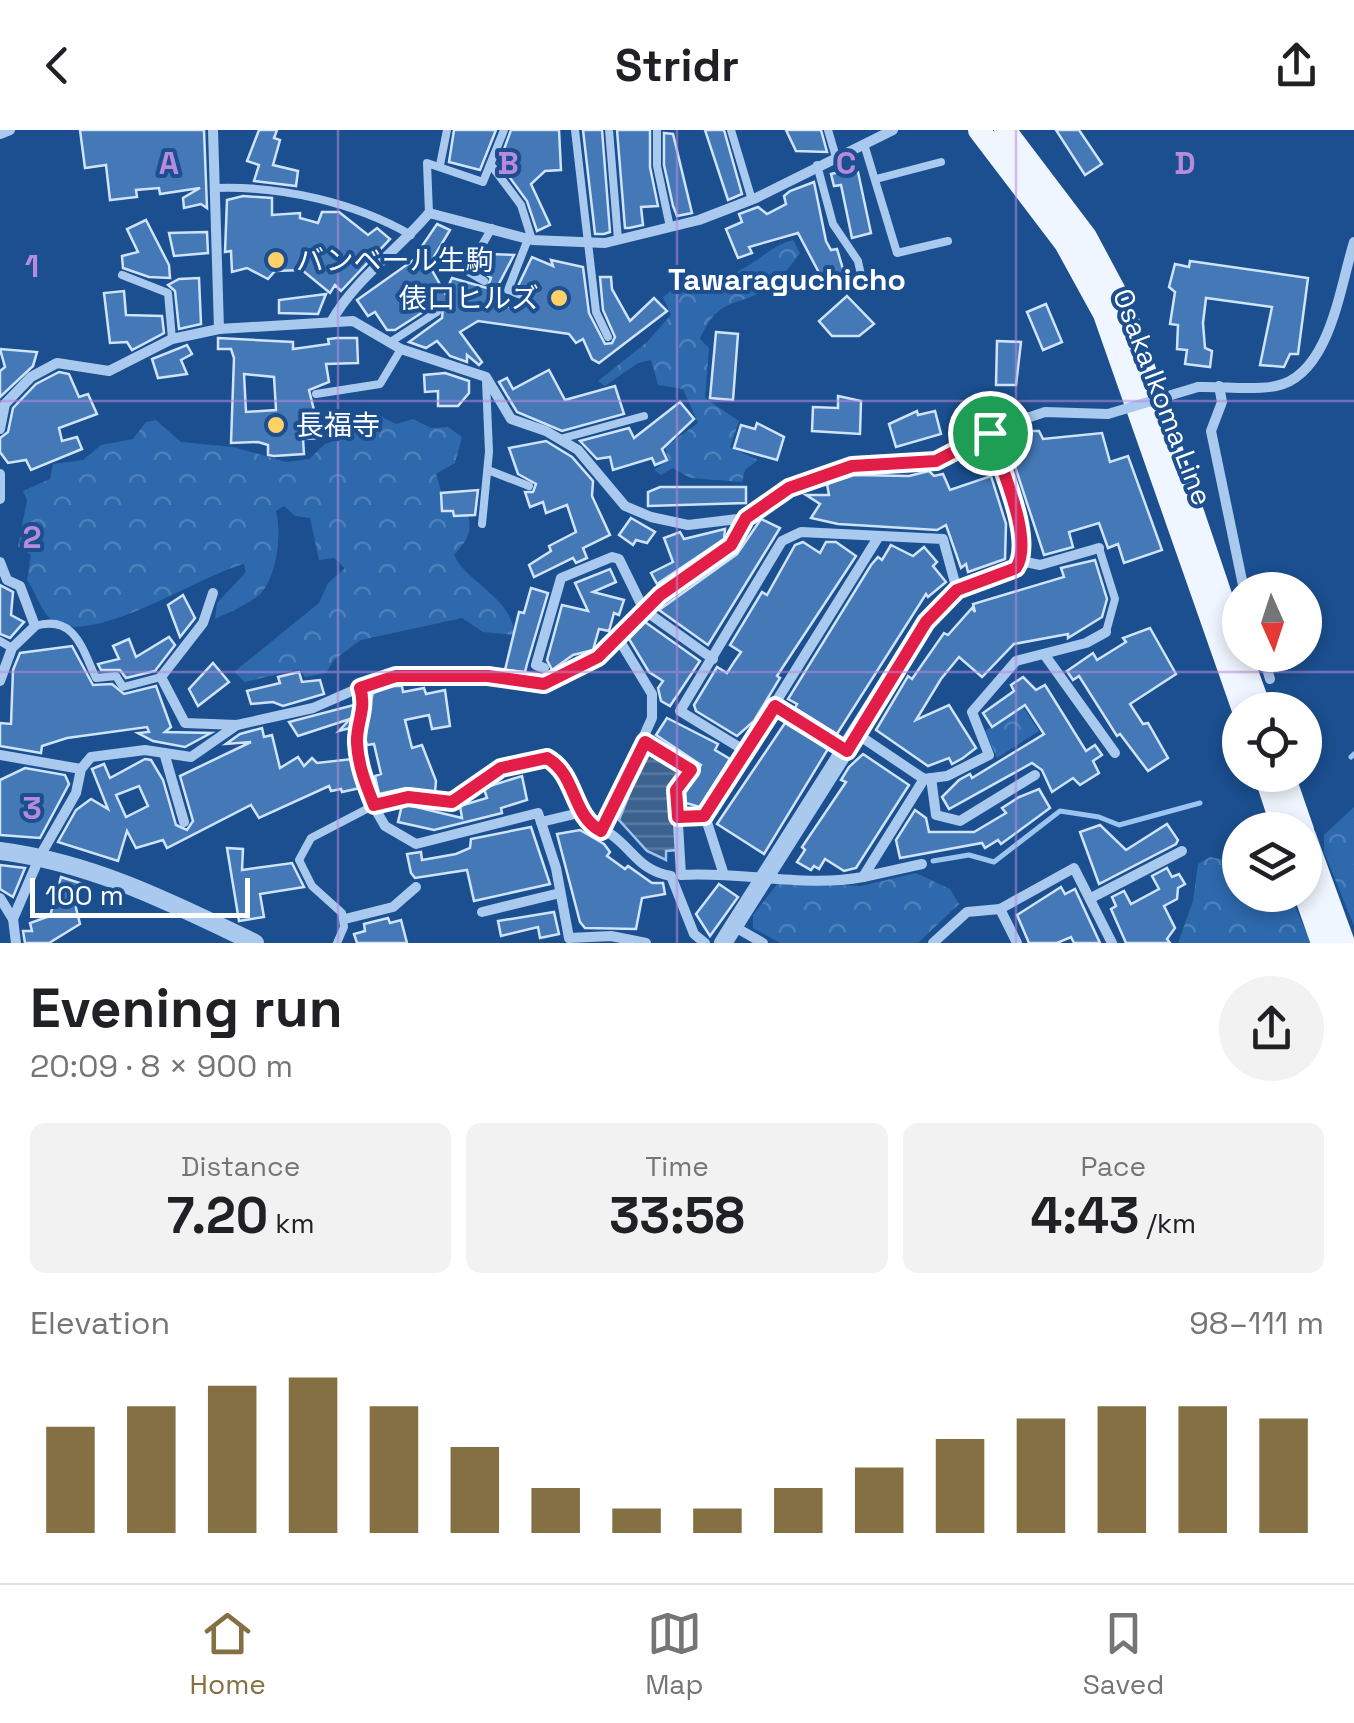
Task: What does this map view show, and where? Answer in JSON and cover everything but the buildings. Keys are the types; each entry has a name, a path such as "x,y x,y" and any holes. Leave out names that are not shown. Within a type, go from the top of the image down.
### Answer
{"main road":[{"name":"Osaka Ikoma Line","path":"979,130 1066,243 1104,314 1237,692"},
{"name":"Osaka Ikoma Line","path":"1004,130 1086,237 1124,308 1222,597"},
{"path":"1322,882 1344,943"},
{"path":"1310,912 1322,943"}],"street":[{"path":"0,134 10,130"},
{"path":"213,130 218,329"},
{"path":"330,322 346,295 429,213 530,239 589,245 670,227 752,200 817,164 864,144 876,134 893,130"},
{"path":"213,593 203,624 161,677 185,723 237,725 314,708 396,676 488,676 544,684 598,657 644,610 731,545 746,518 789,488 821,474 866,464 936,461 990,433 1044,412 1108,414 1198,386 1276,386 1314,360 1354,242"},
{"path":"0,429 5,404 42,370 57,363 109,370 172,339 218,329 353,321 396,345 486,377 511,419 578,450 625,506 688,525 746,518"},
{"path":"1219,386 1222,402 1211,431 1240,572"},
{"path":"723,943 926,622 957,590 1016,568 1020,561 1024,550 1018,521 990,433"},
{"path":"0,474 0,499"},
{"path":"748,752 680,712 782,541 801,532 943,540 957,590"},
{"path":"704,816 748,752 880,536"},
{"path":"1020,561 1040,565 1098,548"},
{"path":"544,668 536,665 562,578 618,559 644,610 713,659"},
{"path":"0,562 7,580 20,586 35,626 12,648 0,681"},
{"path":"857,734 928,779 947,776 989,756 972,712 1016,661 1086,643 1106,632"},
{"path":"601,831 645,742 652,694 618,638"},
{"path":"1044,654 1114,754"},
{"path":"1268,672 1270,679"},
{"path":"360,688 364,711 356,738 359,764 385,826 416,844 538,813 569,938 611,936 646,943"},
{"path":"775,706 847,751"},
{"path":"13,920 40,856 76,792 80,769 92,757 145,750 191,757 237,725"},
{"path":"645,742 691,770 676,790 681,875 723,872 841,881 922,864"},
{"path":"0,755 80,769"},
{"path":"166,756 184,822"},
{"path":"928,779 936,815 960,821 1034,775"},
{"path":"863,876 928,779"},
{"path":"541,822 579,813 585,822 612,834 640,865 671,876 694,934 705,943"},
{"path":"678,817 704,816"},
{"path":"704,816 723,872"},
{"path":"0,851 40,856 128,882 251,942"},
{"path":"1091,898 1182,851"},
{"path":"932,943 967,912 1000,908 1074,868 1112,943"},
{"path":"345,919 393,906 416,887"},
{"path":"482,912 560,894"},
{"path":"0,898 13,920 16,943"},
{"path":"1000,908 1016,943"},
{"path":"735,927 763,943"}],"lane":[{"path":"440,165 447,130"},
{"path":"429,213 427,163 478,183 504,130"},
{"path":"575,130 596,312 608,337"},
{"path":"609,130 618,239"},
{"path":"657,130 657,166 670,227"},
{"path":"731,130 752,200"},
{"path":"828,130 836,157"},
{"path":"864,144 898,253 948,241"},
{"path":"876,180 941,162"},
{"path":"817,164 834,224 862,275"},
{"path":"490,165 521,205 530,239 508,290 526,298"},
{"path":"216,188 256,187 291,196 319,197 411,234"},
{"path":"484,281 467,271 492,228"},
{"path":"122,275 168,294 172,339"},
{"path":"316,394 380,384 396,345 437,312"},
{"path":"482,524 488,470 486,377"},
{"path":"560,439 644,416"},
{"path":"488,470 528,486"},
{"path":"1098,548 1116,598 1106,632"},
{"path":"35,626 56,623 74,632 96,678 116,676 123,687 161,677"},
{"path":"0,641 12,648"},
{"path":"337,943 345,919 312,886 299,860 311,838 374,805 408,797 452,802 501,768 547,758 557,764 579,805 579,813"},
{"path":"0,767 12,759"}],"green space":[{"path":"793,240 800,253 785,272 756,294 721,309 700,339 709,348 705,398 739,421 730,447 758,460 745,470 742,482 690,478 673,468 661,475 654,470 668,460 665,447 698,423 683,389 658,385 651,360 638,363 605,386 598,381 647,342 671,315 663,297 695,271 720,278"},
{"path":"374,413 396,424 413,419 431,428 448,427 462,437 455,463 436,474 445,504 467,511 469,518 468,535 454,555 506,611 514,635 483,632 462,618 361,640 334,660 326,673 305,677 300,669 245,682 234,672 319,603 328,583 345,568 334,558 319,560 310,518 295,516 284,506 276,511 276,556 264,589 248,603 215,619 217,603 246,572 244,564 146,607 92,625 69,626 52,620 27,580 31,555 18,546 27,500 23,491 50,479 53,464 83,460 101,445 133,439 146,422 156,420 181,442 233,447 287,462 309,459 325,444 348,436 353,424"},
{"path":"1023,707 1039,731 997,758 985,731"},
{"path":"1354,807 1354,926 1324,852 1324,835"},
{"path":"1210,857 1222,859 1222,912 1297,912 1311,943 1178,943 1193,901 1198,864"},
{"path":"916,873 950,889 959,904 918,943 780,943 753,928 753,915 778,883 861,886"}],"shaded area":[{"path":"648,747 685,770 674,787 677,850 666,851 666,860 647,851 619,820"}],"waterway":[{"path":"1351,757 1354,754"},
{"path":"933,861 969,855 994,862 1060,811 1099,817 1119,825 1200,803"}],"place":[{"name":"バンベール生駒","path":"276,260"},
{"name":"俵口ヒルズ","path":"559,298"},
{"name":"長福寺","path":"276,425"}],"district":[{"name":"Tawaraguchicho","path":"787,280"}],"route":[{"path":"990,433 1018,521 1024,550 1020,561 1016,568 957,590 926,622 847,751 775,706 704,816 678,817 676,790 691,770 645,742 612,816 601,831 585,822 557,764 547,758 501,768 452,802 408,797 374,805 359,764 356,738 364,711 360,688 396,676 488,676 518,684 544,684 598,657 660,595 731,545 746,518 789,488 852,466 936,461 990,433"}]}
